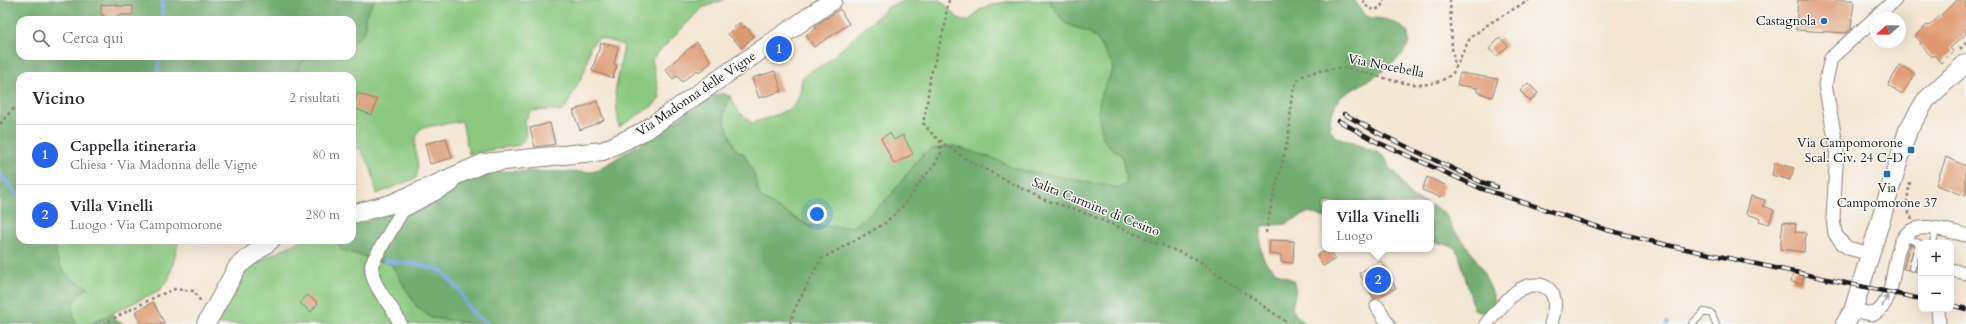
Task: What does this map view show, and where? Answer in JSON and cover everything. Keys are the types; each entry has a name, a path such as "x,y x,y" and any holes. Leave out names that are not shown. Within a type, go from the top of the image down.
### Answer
{"street":[{"name":"Via Madonna delle Vigne","path":"356,213 391,204 484,163 603,151 646,130 833,0"},
{"path":"1871,254 1848,248 1842,244 1836,234 1833,218 1836,149 1824,85 1831,58 1895,0"},
{"path":"1966,63 1926,100 1908,130 1871,254 1849,318 1874,314 1881,309 1892,288 1898,248 1904,238 1915,229 1922,228 1966,235"},
{"name":"Via Madonna delle Vigne","path":"400,324 391,306 376,285 371,270 372,263 402,211 453,185 454,176"},
{"path":"206,324 238,266 266,244"},
{"path":"1954,271 1966,273"},
{"path":"1486,324 1517,291 1536,284 1544,286 1550,290 1554,299 1551,324"},
{"path":"1377,306 1388,324"},
{"path":"1938,312 1939,324"}],"lane":[{"path":"1934,240 1936,230"},
{"path":"1904,238 1919,243 1912,268"},
{"path":"1692,324 1704,312 1712,314 1716,324"}],"path":[{"name":"Salita Carmine di Cesino","path":"949,0 946,7 945,25 930,78 923,123 940,140 964,158 1042,199 1080,211 1198,260 1289,324"},
{"path":"1363,0 1368,8 1375,10 1380,7 1384,0"},
{"path":"1450,0 1452,48 1456,68"},
{"name":"Via Nocebella","path":"1266,233 1270,206 1289,132 1293,92 1298,80 1309,73 1338,68 1428,85 1453,74 1470,38 1490,23 1529,0"},
{"path":"0,124 12,110 16,108"},
{"path":"790,324 795,308 821,259 885,223 904,205 923,178 934,166 941,153 940,140"},
{"path":"1910,177 1906,206 1915,229"},
{"path":"103,324 157,296 175,289 194,292 202,304"}],"green space":[{"path":"0,0 375,0 365,16 365,30 360,37 356,39 356,16 16,16 16,60 304,60 299,67 298,72 16,72 16,244 56,244 57,258 64,272 75,281 89,288 82,290 73,307 74,320 77,324 0,324"},
{"path":"375,0 724,0 702,8 652,59 660,98 654,105 619,127 615,93 624,45 599,38 590,47 585,70 566,107 561,112 551,110 531,111 525,120 526,138 519,145 469,154 462,121 421,128 415,141 418,164 416,178 377,194 371,168 360,149 356,148 356,72 298,72 299,67 304,60 356,60 356,39 360,37 365,30 365,16"},
{"path":"906,0 941,0 958,18 967,21 981,9 988,6 1014,1 1048,0 1065,23 1090,33 1097,39 1111,62 1113,70 1101,95 1108,145 1122,156 1127,183 1120,188 1015,169 998,160 954,146 933,149 922,155 890,196 854,227 809,226 760,197 753,171 744,154 736,150 725,123 724,113 730,96 738,111 752,123 776,115 788,109 796,103 802,78 809,72 825,64 888,7"},
{"path":"1048,0 1355,0 1359,8 1367,16 1391,21 1402,27 1408,32 1409,41 1406,49 1400,57 1391,65 1342,96 1336,103 1330,119 1330,129 1335,136 1379,153 1386,159 1389,168 1396,173 1410,196 1419,200 1322,200 1322,217 1309,212 1285,224 1262,226 1262,254 1269,266 1283,276 1293,280 1296,290 1292,308 1296,315 1306,324 469,324 466,322 431,318 417,307 391,264 341,250 338,244 356,244 356,223 370,220 465,179 489,171 592,172 600,169 713,96 722,93 730,96 724,113 725,123 736,150 744,154 753,171 760,197 809,226 854,227 890,196 922,155 932,149 954,146 998,160 1015,169 1120,188 1127,183 1122,156 1108,145 1103,138 1098,112 1101,95 1113,70 1111,62 1097,39 1090,33 1065,23"},
{"path":"1434,207 1443,212 1453,229 1480,266 1495,301 1491,309 1482,313 1474,309 1459,255 1454,247 1434,242"},
{"path":"56,244 178,244 169,279 160,290 90,324 77,324 73,314 76,298 84,290 89,288 69,277 61,267 55,248"},
{"path":"293,244 338,244 341,250 391,264 417,307 469,324 211,324 237,279 250,266"},
{"path":"114,314 113,319 123,324 90,324"}],"building":[{"name":"Castagnola","path":"1798,0 1854,0 1851,29 1846,33 1796,30"},
{"path":"1957,0 1966,0 1966,34 1950,48 1953,51 1941,63 1934,55 1932,57 1915,36 1927,25 1929,26"},
{"path":"117,4 117,6 133,6 133,15 104,16 101,15 101,5"},
{"path":"840,9 849,24 814,47 806,35 817,28 815,26"},
{"path":"739,23 744,28 745,26 754,36 742,48 728,34"},
{"path":"1500,38 1508,46 1497,56 1489,49"},
{"path":"697,42 712,62 699,72 697,70 682,82 677,76 673,79 665,69"},
{"path":"601,43 618,47 614,64 617,65 613,78 592,71"},
{"path":"1900,65 1915,74 1902,94 1888,85"},
{"path":"775,71 782,91 759,98 752,78"},
{"path":"1460,73 1498,79 1492,97 1477,92 1477,88 1457,85"},
{"path":"1528,83 1538,93 1530,101 1520,91"},
{"path":"358,93 377,100 372,115 356,109 356,99"},
{"path":"597,101 604,120 580,130 573,111"},
{"path":"550,123 555,144 535,147 530,128"},
{"path":"890,133 894,140 903,135 913,154 894,164 881,138"},
{"path":"446,138 452,158 430,164 425,144"},
{"path":"1946,157 1966,166 1966,196 1936,185"},
{"path":"1775,163 1794,168 1790,180 1772,175"},
{"path":"1427,177 1445,185 1440,197 1422,190"},
{"path":"1751,196 1765,200 1763,206 1774,210 1769,224 1759,221 1760,218 1746,214"},
{"path":"1783,222 1796,224 1795,232 1806,233 1804,252 1780,249"},
{"path":"1270,240 1294,241 1293,263 1281,262 1281,255 1269,254"},
{"path":"1910,244 1914,246 1908,270 1903,269"},
{"path":"1324,252 1332,252 1335,259 1323,266 1317,255"},
{"path":"1381,261 1396,288 1374,299 1359,273"},
{"path":"1918,262 1918,272 1915,271"},
{"path":"1794,270 1804,272 1802,284 1791,282"},
{"path":"307,295 318,303 311,312 300,303"},
{"path":"153,302 165,324 141,324 135,312"}],"waterway":[{"path":"162,0 162,16"},
{"path":"158,72 159,60"},
{"path":"0,174 16,193"},
{"path":"385,261 414,264 441,270 459,290 471,311 487,324"}],"railway":[{"path":"1344,114 1380,134 1481,182 1497,187"},
{"path":"1339,121 1377,142 1480,188 1607,230 1667,245 1918,298"},
{"path":"1954,306 1966,309"}],"place":[{"name":"Castagnola","path":"1824,21"},
{"name":"Cappella itineraria","path":"779,49"},
{"name":"Via Campomorone Scal. Civ. 24 C-D","path":"1911,150"},
{"name":"Via Campomorone 37","path":"1887,174"},
{"name":"Villa Vinelli","path":"1378,280"}]}
